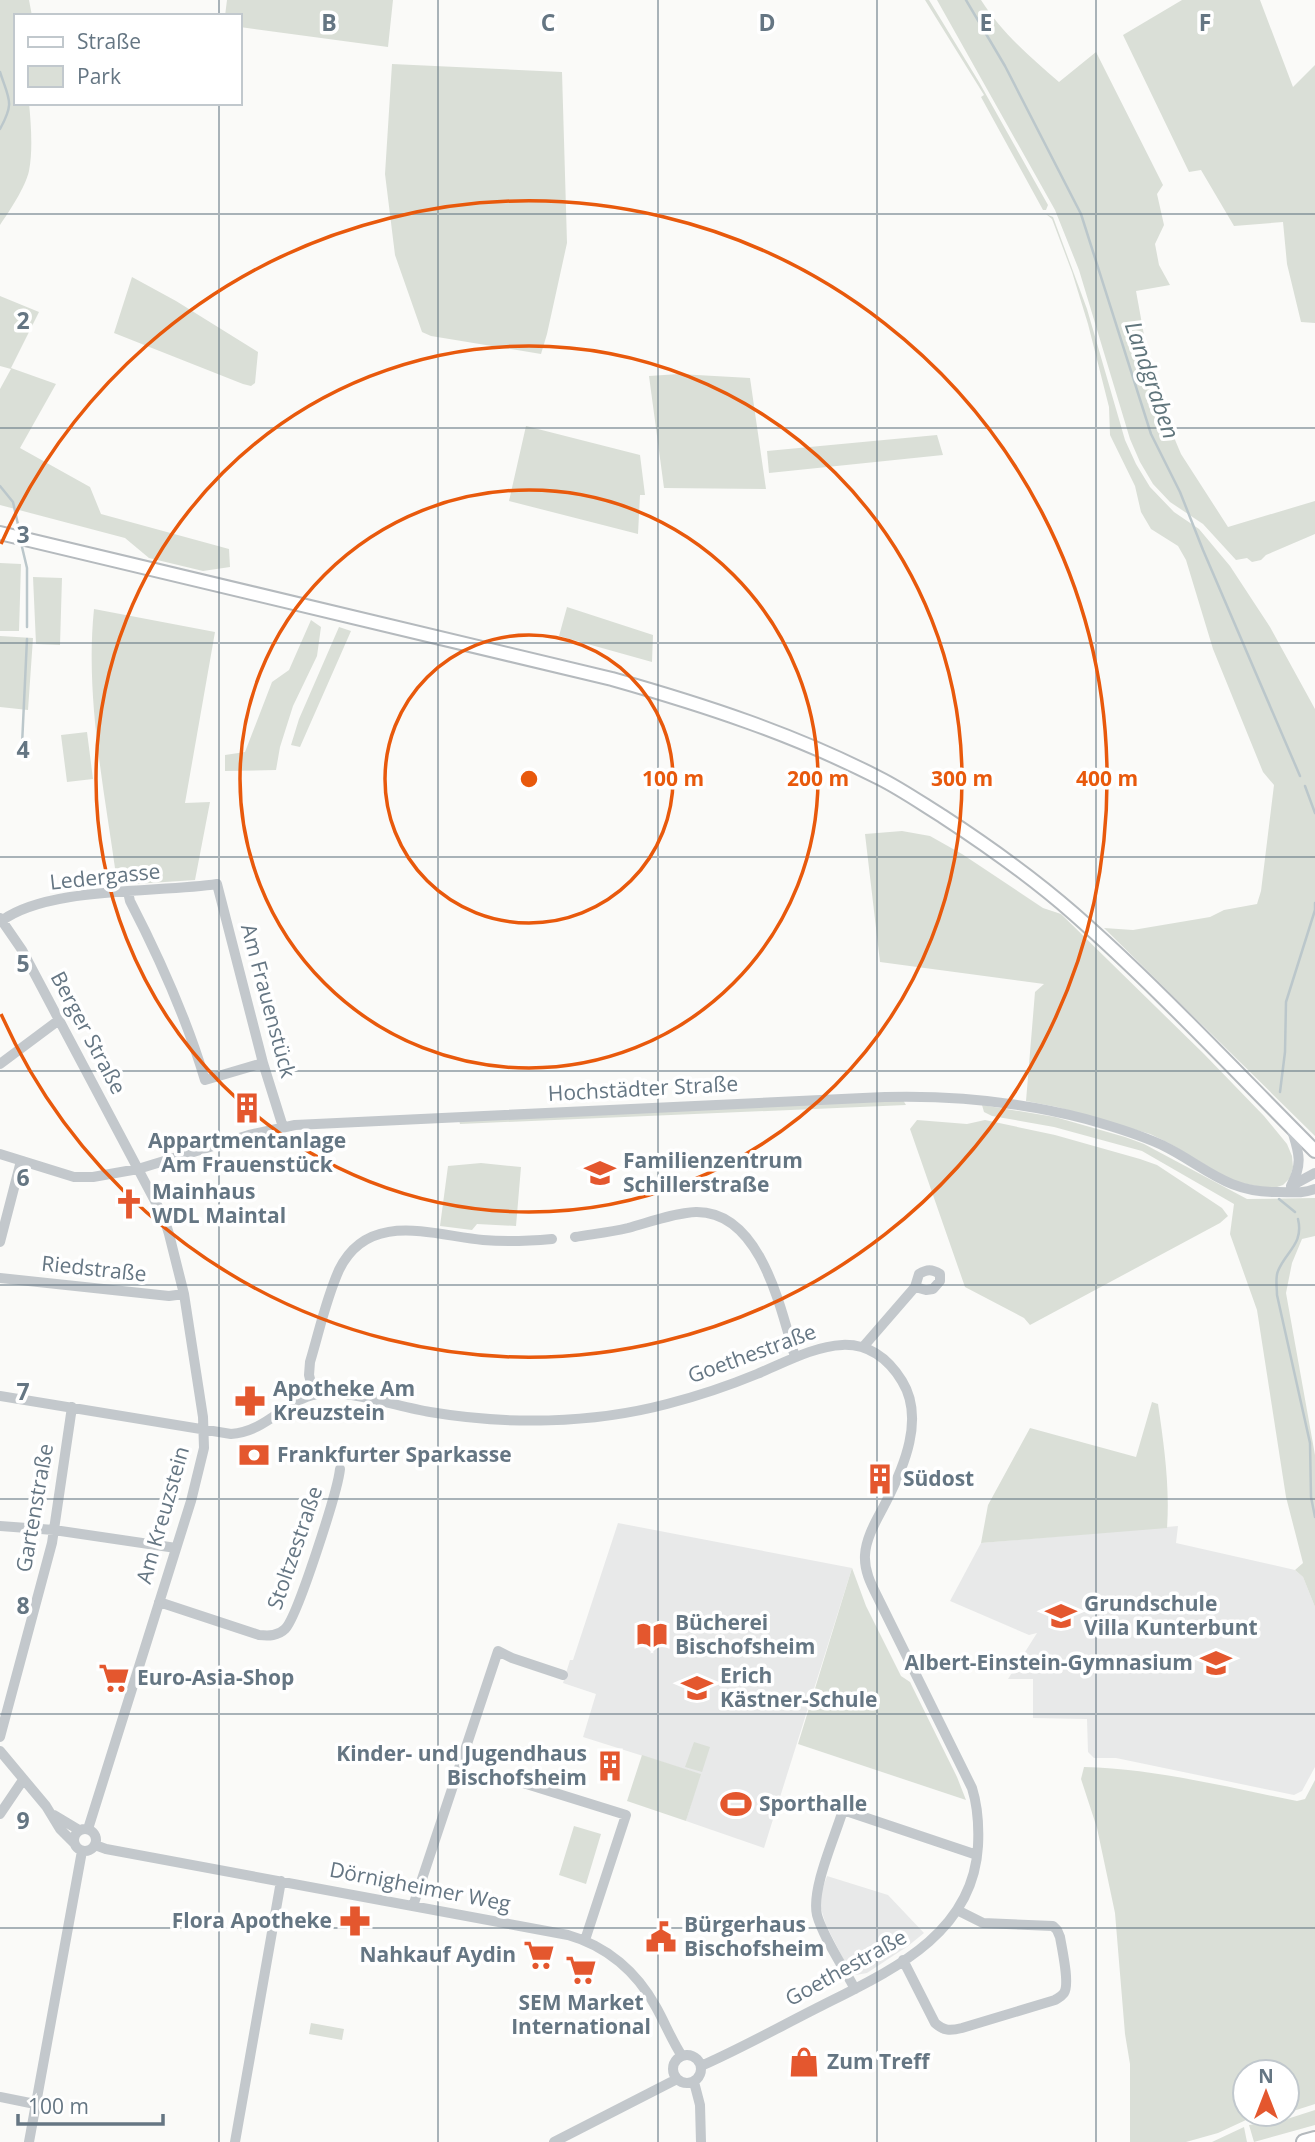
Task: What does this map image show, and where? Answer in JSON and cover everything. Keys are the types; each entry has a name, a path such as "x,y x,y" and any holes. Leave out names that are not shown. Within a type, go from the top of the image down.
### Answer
{"highway":[{"path":"1304,2142 1315,2139"}],"main road":[{"path":"0,533 612,679 686,699 827,752 881,779 966,832 1073,913 1315,1150"}],"street":[{"name":"Ledergasse","path":"1,920 44,903 128,891 217,884"},
{"name":"Am Frauenstück","path":"217,884 263,1063 283,1127"},
{"path":"128,891 130,901 176,997 205,1080 263,1063"},
{"name":"Berger Straße","path":"1,920 22,950 138,1168"},
{"path":"0,1063 59,1020"},
{"name":"Hochstädter Straße","path":"0,1154 74,1177 105,1176 283,1127 345,1121 863,1097 956,1097 1027,1106 1088,1120 1154,1142 1241,1189 1294,1194 1315,1189"},
{"path":"1290,1126 1299,1164 1291,1186"},
{"path":"0,1242 21,1161"},
{"name":"Am Kreuzstein","path":"84,1830 176,1548 204,1448 195,1355 184,1294 164,1218 138,1168"},
{"path":"1280,1192 1315,1173"},
{"path":"575,1237 688,1213 704,1212 720,1217 736,1227 761,1261 775,1291 795,1357"},
{"path":"314,1395 310,1362 334,1284 350,1254 371,1237 403,1229 485,1240 552,1239"},
{"name":"Riedstraße","path":"0,1278 169,1296 184,1294"},
{"path":"863,1347 915,1287"},
{"name":"Goethestraße","path":"0,1396 231,1434 249,1432 298,1401 314,1395 339,1394 429,1412 480,1418 581,1418 624,1413 671,1403 738,1382 827,1346 848,1344 863,1347 886,1362 903,1382 910,1399 912,1420 904,1462 867,1541 865,1565 878,1600 972,1788 978,1817 977,1855 972,1881 957,1910 934,1938 903,1960 855,1989 701,2066"},
{"name":"Gartenstraße","path":"0,1737 54,1530 72,1407"},
{"name":"Stoltzestraße","path":"159,1602 259,1635 273,1636 284,1630 295,1613 340,1469"},
{"path":"0,1526 54,1530 176,1548"},
{"path":"413,1906 498,1651 563,1675"},
{"path":"0,1751 77,1849 89,1851 95,1845 96,1837 50,1813"},
{"path":"0,1814 23,1780"},
{"path":"520,1782 626,1815 585,1940"},
{"path":"820,1804 977,1855"},
{"path":"843,1810 818,1889 816,1907 821,1926 855,1989"},
{"path":"74,1843 75,1835 84,1830"},
{"name":"Dörnigheimer Weg","path":"95,1845 585,1940 618,1961 642,1984 682,2056"},
{"path":"29,2142 82,1851"},
{"path":"235,2142 281,1881"},
{"path":"903,1960 935,2023 943,2029 952,2031 1062,1996 1066,1983 1058,1930 1053,1926 984,1923 957,1910"},
{"path":"682,2056 692,2056 701,2066 700,2075 694,2082 686,2084 673,2073 673,2065 682,2056"},
{"path":"554,2142 677,2079"},
{"path":"694,2082 701,2105 701,2142"},
{"path":"0,2097 35,2104"}],"shaded area":[{"name":"Erich Kästner-Schule","path":"618,1523 852,1568 764,1848 686,1821 700,1774 583,1737 596,1694 563,1683"},
{"name":"Albert-Einstein-Gymnasium","path":"1178,1526 1176,1543 1295,1570 1303,1577 1315,1607 1315,1767 1302,1791 1294,1795 1116,1758 1094,1758 1088,1752 1087,1719 1033,1718 1033,1679 1008,1679 1037,1633 1029,1635 950,1601 981,1543"},
{"path":"827,1876 888,1895 924,1933 867,1973 856,1975 849,1970 826,1925 821,1909 821,1893"}],"green space":[{"path":"0,0 29,0 32,14 14,14 14,105 29,105 29,171 21,192 0,225"},
{"path":"227,0 393,0 388,47 242,27 242,14 225,14"},
{"path":"925,0 929,0 979,82 1048,205 1046,210 1043,210 981,97 984,95"},
{"path":"937,0 981,0 1007,33 1059,82 1096,52 1163,185 1157,194 1164,225 1155,244 1159,265 1170,285 1136,291 1154,390 1181,454 1228,527 1315,501 1315,534 1266,555 1261,560 1236,560 1203,524 1170,502 1153,484 1130,439 1079,270 1055,210"},
{"path":"1182,0 1260,0 1293,87 1315,65 1315,323 1301,322 1287,264 1283,222 1234,226 1201,170 1189,172 1123,35"},
{"path":"392,64 562,72 567,243 541,354 431,336 422,332 395,255 385,174"},
{"path":"1046,214 1053,217 1087,309 1125,440 1136,464 1150,487 1174,512 1199,529 1230,566 1270,627 1315,709 1315,1136 1104,928 1133,930 1210,917 1224,910 1257,904 1261,891 1274,785 1263,772 1213,649 1186,560 1178,546 1151,529 1141,512 1135,486 1110,435 1109,407 1088,324 1052,219"},
{"path":"132,277 258,352 255,383 251,386 243,384 114,333"},
{"path":"0,296 39,312 11,368 56,384 20,448 90,487 101,514 229,549 230,567 203,571 149,558 125,538 0,505 0,389 11,369 0,366"},
{"path":"679,374 750,378 766,489 664,488 649,376"},
{"path":"526,426 640,455 645,495 640,495 638,534 509,501"},
{"path":"937,435 943,455 769,473 767,451"},
{"path":"0,563 21,564 19,631 0,631"},
{"path":"33,577 62,578 60,645 36,644"},
{"path":"567,607 653,635 652,662 559,636"},
{"path":"94,609 215,632 185,803 210,802 195,880 120,885 116,875 94,709"},
{"path":"311,620 321,627 317,656 293,706 276,770 225,771 225,755 245,752 272,682 289,670"},
{"path":"339,627 351,631 300,747 291,745 299,719"},
{"path":"0,636 33,638 28,710 0,707"},
{"path":"87,732 93,779 67,782 61,735"},
{"path":"902,831 930,836 1043,908 1061,914 1264,1116 1287,1144 1293,1167 1290,1178 1283,1185 1271,1189 1232,1181 1150,1134 1057,1107 1026,1101 1035,992 1044,984 880,962 865,834"},
{"path":"903,1100 906,1105 460,1124 459,1120"},
{"path":"982,1105 1055,1117 1125,1137 1144,1144 1247,1199 1315,1198 1315,1236 1302,1239 1292,1263 1286,1293 1315,1455 1315,1607 1303,1577 1295,1570 1303,1563 1286,1497 1257,1310 1230,1234 1234,1204 1142,1151 1054,1127 992,1116 984,1112"},
{"path":"917,1120 967,1124 985,1120 1055,1135 1140,1159 1157,1165 1222,1208 1228,1216 1220,1223 1030,1325 1024,1318 965,1287 910,1129"},
{"path":"481,1163 521,1167 516,1226 477,1224 472,1230 440,1226 448,1166"},
{"path":"1152,1402 1158,1404 1164,1450 1168,1497 1167,1528 981,1543 988,1505 1030,1428 1136,1457"},
{"path":"852,1568 866,1606 901,1676 910,1682 966,1800 798,1744"},
{"path":"694,1742 710,1747 702,1772 685,1767"},
{"path":"642,1755 701,1774 686,1821 627,1801"},
{"path":"1084,1767 1111,1768 1165,1775 1297,1801 1305,1799 1315,1780 1315,2104 1301,2108 1301,2058 1231,2058 1231,2127 1186,2142 1130,2142 1130,2064 1115,1913 1097,1828 1081,1779"},
{"path":"574,1826 601,1834 586,1884 559,1875"},
{"path":"311,2023 344,2029 342,2040 309,2034"},
{"path":"1315,2110 1315,2125 1254,2142 1250,2128 1301,2128 1301,2114"},
{"path":"1242,2128 1244,2128 1247,2142 1212,2142"}],"waterway":[{"name":"Landgraben","path":"966,0 1005,66 1081,214 1151,434 1180,492 1300,776"},
{"path":"0,72 9,101 8,113 0,129"},
{"path":"0,486 13,502 19,529"},
{"path":"22,547 27,568 27,627"},
{"path":"22,745 27,639"},
{"name":"Landgraben","path":"1305,786 1315,813"},
{"name":"Landgraben","path":"1280,1092 1285,1052 1286,1002 1315,903"},
{"name":"Landgraben","path":"1279,1199 1295,1212"},
{"name":"Landgraben","path":"1298,1219 1299,1235 1281,1264 1276,1280 1310,1443 1311,1497 1315,1517"}],"place":[{"name":"Appartmentanlage Am Frauenstück","path":"247,1108"},
{"name":"Familienzentrum Schillerstraße","path":"600,1173"},
{"name":"Mainhaus WDL Maintal","path":"129,1204"},
{"name":"Apotheke Am Kreuzstein","path":"250,1401"},
{"name":"Frankfurter Sparkasse","path":"254,1455"},
{"name":"Südost","path":"880,1479"},
{"name":"Grundschule Villa Kunterbunt","path":"1061,1616"},
{"name":"Bücherei Bischofsheim","path":"652,1635"},
{"name":"Albert-Einstein-Gymnasium","path":"1216,1663"},
{"name":"Euro-Asia-Shop","path":"114,1678"},
{"name":"Erich Kästner-Schule","path":"697,1688"},
{"name":"Kinder- und Jugendhaus Bischofsheim","path":"610,1766"},
{"name":"Sporthalle","path":"736,1804"},
{"name":"Flora Apotheke","path":"355,1921"},
{"name":"Bürgerhaus Bischofsheim","path":"661,1937"},
{"name":"Nahkauf Aydin","path":"539,1955"},
{"name":"SEM Market International","path":"581,1970"},
{"name":"Zum Treff","path":"804,2062"}]}
